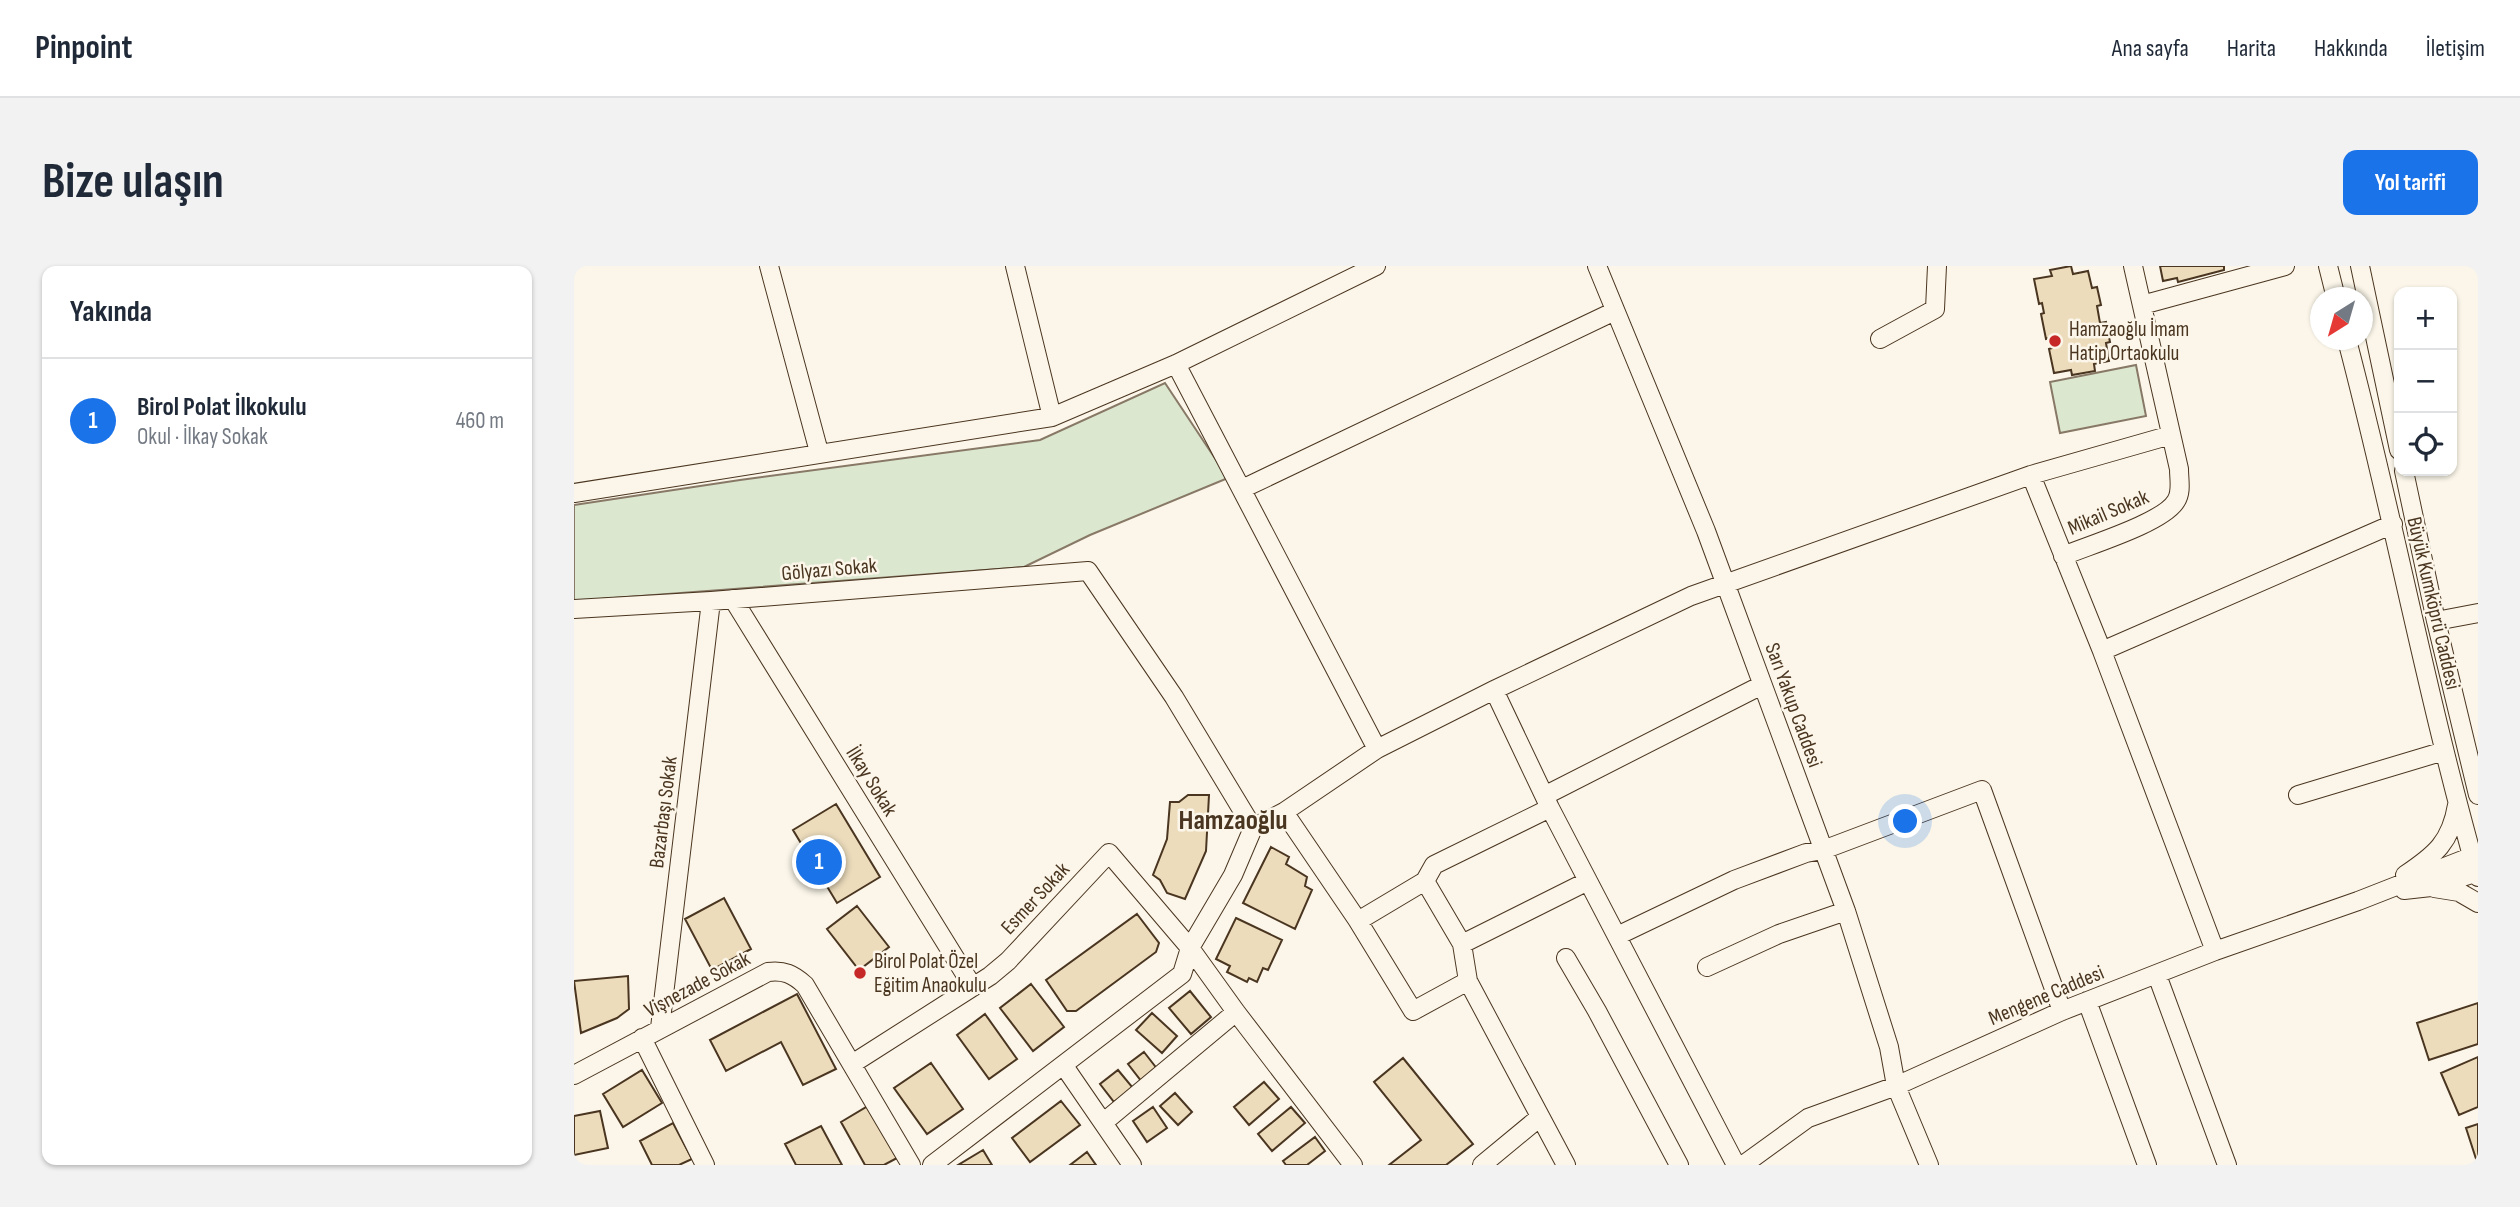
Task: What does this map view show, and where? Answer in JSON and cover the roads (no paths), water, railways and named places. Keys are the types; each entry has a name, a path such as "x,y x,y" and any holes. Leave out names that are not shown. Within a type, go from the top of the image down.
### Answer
{"street":[{"path":"769,266 819,452"},
{"path":"1015,266 1052,417"},
{"path":"574,493 1052,417 1176,364 1376,266"},
{"name":"Sarı Yakup Caddesi","path":"1597,266 1706,531 1824,850 1889,1047 1896,1086 1929,1165"},
{"path":"1880,339 1935,309 1937,266"},
{"name":"Mikail Sokak","path":"2063,556 2147,523 2175,504 2180,494 2179,469 2133,266"},
{"path":"2142,304 2285,266"},
{"path":"2328,266 2333,287"},
{"path":"2360,266 2394,426"},
{"path":"1242,489 1615,311"},
{"name":"Büyük Kumköprü Caddesi","path":"2350,350 2393,524 2444,751 2477,866"},
{"path":"1176,364 1377,749"},
{"path":"932,1165 1182,974 1190,948 1233,875 1253,828 1284,812 1377,749 1691,596 2031,475 2171,435"},
{"path":"2031,475 2102,652 2215,951"},
{"name":"Büyük Kumköprü Caddesi","path":"2405,476 2436,621 2478,795"},
{"path":"2102,652 2153,627 2290,571 2393,524"},
{"name":"Gölyazı Sokak","path":"574,609 711,601 1088,571 1174,697 1253,828"},
{"name":"İlkay Sokak","path":"733,599 972,988"},
{"name":"Bazarbaşı Sokak","path":"660,1028 711,601"},
{"path":"2436,621 2478,613"},
{"path":"1358,921 1425,881 1434,865 1762,685"},
{"path":"1494,690 1588,881 1736,1165"},
{"path":"2298,795 2444,751"},
{"path":"1617,936 1734,880 1806,853 1824,850 1982,790 2062,1011"},
{"path":"2379,892 2429,858 2448,837 2458,802"},
{"path":"1284,812 1358,921 1413,1011 1468,981"},
{"name":"Esmer Sokak","path":"852,1063 972,988 1008,961 1108,853 1190,948"},
{"path":"2379,892 2477,866"},
{"path":"2431,887 2477,866"},
{"path":"1425,881 1462,944 1468,981 1566,1165"},
{"path":"1462,944 1588,881"},
{"path":"2379,892 2431,887 2459,892 2478,903"},
{"name":"Mengene Caddesi","path":"1743,1165 1808,1118 1896,1086 2087,1001 2379,892"},
{"path":"1707,967 1779,934 1846,911"},
{"path":"1190,948 1345,1162"},
{"path":"1566,958 1679,1165"},
{"name":"Vişnezade Sokak","path":"574,1075 768,972 782,971 795,975 805,985 911,1165"},
{"path":"2157,975 2227,1165"},
{"path":"2087,1001 2147,1165"},
{"path":"1104,1122 1236,1012"},
{"path":"642,1038 705,1165"},
{"path":"1065,1066 1132,1165"},
{"path":"1482,1165 1540,1117"}],"place":[{"name":"Hamzaoğlu İmam Hatip Ortaokulu","path":"2055,341"},
{"name":"Birol Polat İlkokulu","path":"819,862"},
{"name":"Birol Polat Özel Eğitim Anaokulu","path":"860,973"}],"district":[{"name":"Hamzaoğlu","path":"1233,819"}]}
